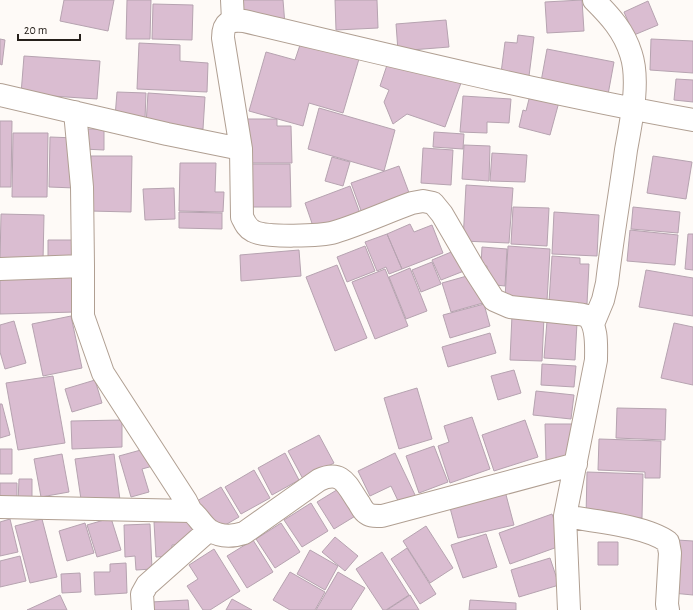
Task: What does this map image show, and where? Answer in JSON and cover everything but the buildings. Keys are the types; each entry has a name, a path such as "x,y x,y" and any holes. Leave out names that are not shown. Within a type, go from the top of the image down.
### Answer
{"street":[{"path":"593,324 608,283 632,110 635,68 624,35 614,20 594,0"},
{"path":"569,610 565,516 596,360 596,338 593,324 587,316 510,307 494,300 442,214 433,203 423,201 412,203 334,232 300,236 281,235 254,232 247,227 242,217 241,149 223,38 223,29 233,10 244,21 441,68 632,110 693,120"},
{"path":"0,95 167,134 241,149"},
{"path":"75,112 82,187 83,316 103,373 191,511 210,530 223,535 234,536 244,533 319,480 329,476 335,476 345,482 365,512 372,516 382,516 576,464"},
{"path":"0,269 83,266"},
{"path":"0,507 191,511"},
{"path":"565,516 638,530 660,536 668,542 670,553 667,604 668,610"},
{"path":"143,610 142,594 147,585 210,530"}]}
